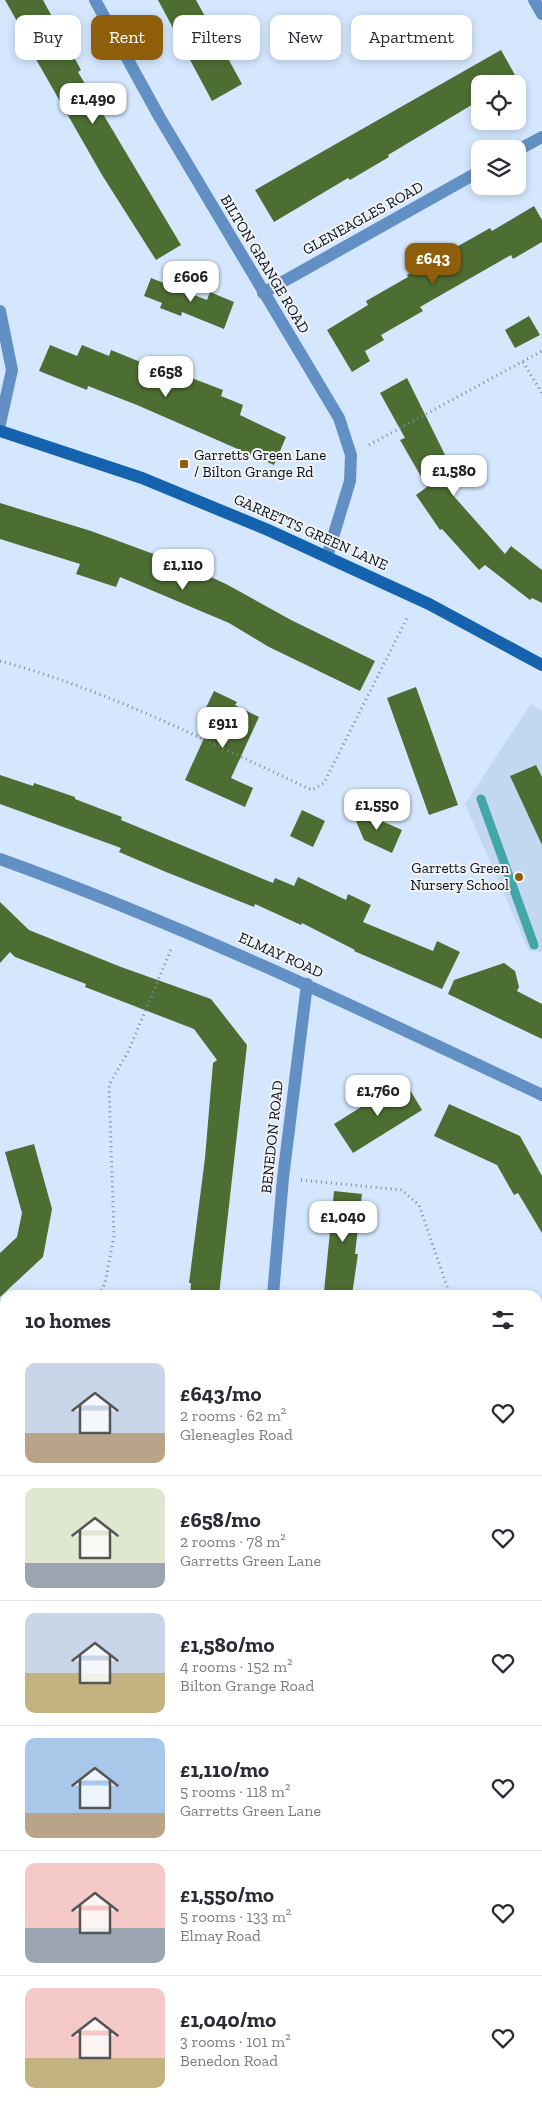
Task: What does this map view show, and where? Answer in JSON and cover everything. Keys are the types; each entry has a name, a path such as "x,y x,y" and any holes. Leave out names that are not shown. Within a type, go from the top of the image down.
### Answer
{"street":[{"name":"BILTON GRANGE ROAD","path":"95,0 160,118 339,418 351,455 350,481 327,557"},
{"path":"534,0 542,14"},
{"path":"526,146 542,137"},
{"name":"GLENEAGLES ROAD","path":"263,293 471,176"},
{"path":"0,311 12,370 0,424"},
{"name":"GARRETTS GREEN LANE","path":"0,430 142,478 268,530 418,599 542,665"},
{"name":"ELMAY ROAD","path":"0,859 90,892 306,984 542,1095"},
{"name":"BENEDON ROAD","path":"273,1290 283,1178 306,984"}],"path":[{"path":"351,455 402,425 542,351"},
{"path":"523,362 542,394"},
{"path":"0,661 59,679 177,728 312,790 324,783 418,599"},
{"path":"102,1290 114,1236 109,1085 128,1052 179,929"},
{"path":"283,1178 402,1190 419,1205 448,1290"}],"shaded area":[{"name":"Garretts Green Nursery School","path":"531,704 542,711 542,952 529,951 465,804"}],"building":[{"path":"5,0 43,0 51,15 15,15 15,18"},
{"path":"158,0 196,0 204,15 173,15 173,28"},
{"path":"501,50 515,75 471,75 471,105 388,155 389,157 350,180 348,178 274,222 255,190"},
{"path":"36,60 76,60 81,70 78,72 181,245 156,260 102,175"},
{"path":"190,60 229,60 242,84 212,101"},
{"path":"534,206 542,220 542,242 513,259 511,255 420,307 423,311 381,335 384,340 365,351 370,361 352,372 327,330 368,305 366,301 408,277 407,275 490,228 492,231"},
{"path":"151,278 207,300 210,292 234,302 224,329 182,312 181,316 160,308 162,303 144,296"},
{"path":"529,316 540,335 515,348 505,330"},
{"path":"50,345 77,356 82,345 109,356 111,350 187,381 189,377 223,390 221,396 243,405 240,415 286,437 274,465 137,405 88,386 87,390 39,371"},
{"path":"407,378 449,463 446,465 461,486 451,493 505,554 511,546 542,570 542,603 532,598 530,600 485,565 479,570 442,529 440,530 416,495 427,487 400,440 405,438 380,393"},
{"path":"0,503 91,531 189,567 226,584 291,620 375,661 360,691 269,647 229,623 120,577 116,587 76,574 80,564 0,539"},
{"path":"416,687 458,805 429,815 387,698"},
{"path":"214,691 237,702 235,705 259,717 231,778 253,788 245,807 185,780 210,725 200,720"},
{"path":"536,765 542,777 542,845 510,776"},
{"path":"0,775 33,786 34,783 75,797 75,799 122,817 121,820 273,883 275,878 294,886 298,877 346,900 348,894 371,905 363,922 433,951 437,941 460,952 442,989 354,951 302,923 301,925 255,904 254,907 166,872 119,852 121,848 0,804"},
{"path":"350,807 402,830 392,853 364,840"},
{"path":"302,810 325,821 313,847 290,836"},
{"path":"0,902 29,930 121,967 211,999 247,1045 220,1290 190,1290 191,1283 189,1283 205,1158 213,1063 217,1060 194,1029 85,987 86,984 15,957 10,952 0,963"},
{"path":"504,963 515,971 519,987 517,991 542,1004 542,1039 448,994 454,980"},
{"path":"404,1080 422,1110 353,1153 334,1124"},
{"path":"449,1104 520,1136 542,1176 542,1233 518,1193 514,1195 497,1165 434,1136"},
{"path":"34,1144 52,1209 43,1257 8,1290 0,1290 0,1253 17,1237 22,1213 5,1152"},
{"path":"334,1191 362,1194 355,1254 358,1254 353,1290 324,1290"}],"waterway":[{"path":"481,799 534,945"}],"place":[{"name":"Garretts Green Lane / Bilton Grange Rd","path":"184,464"},
{"name":"Garretts Green Nursery School","path":"519,877"}]}
